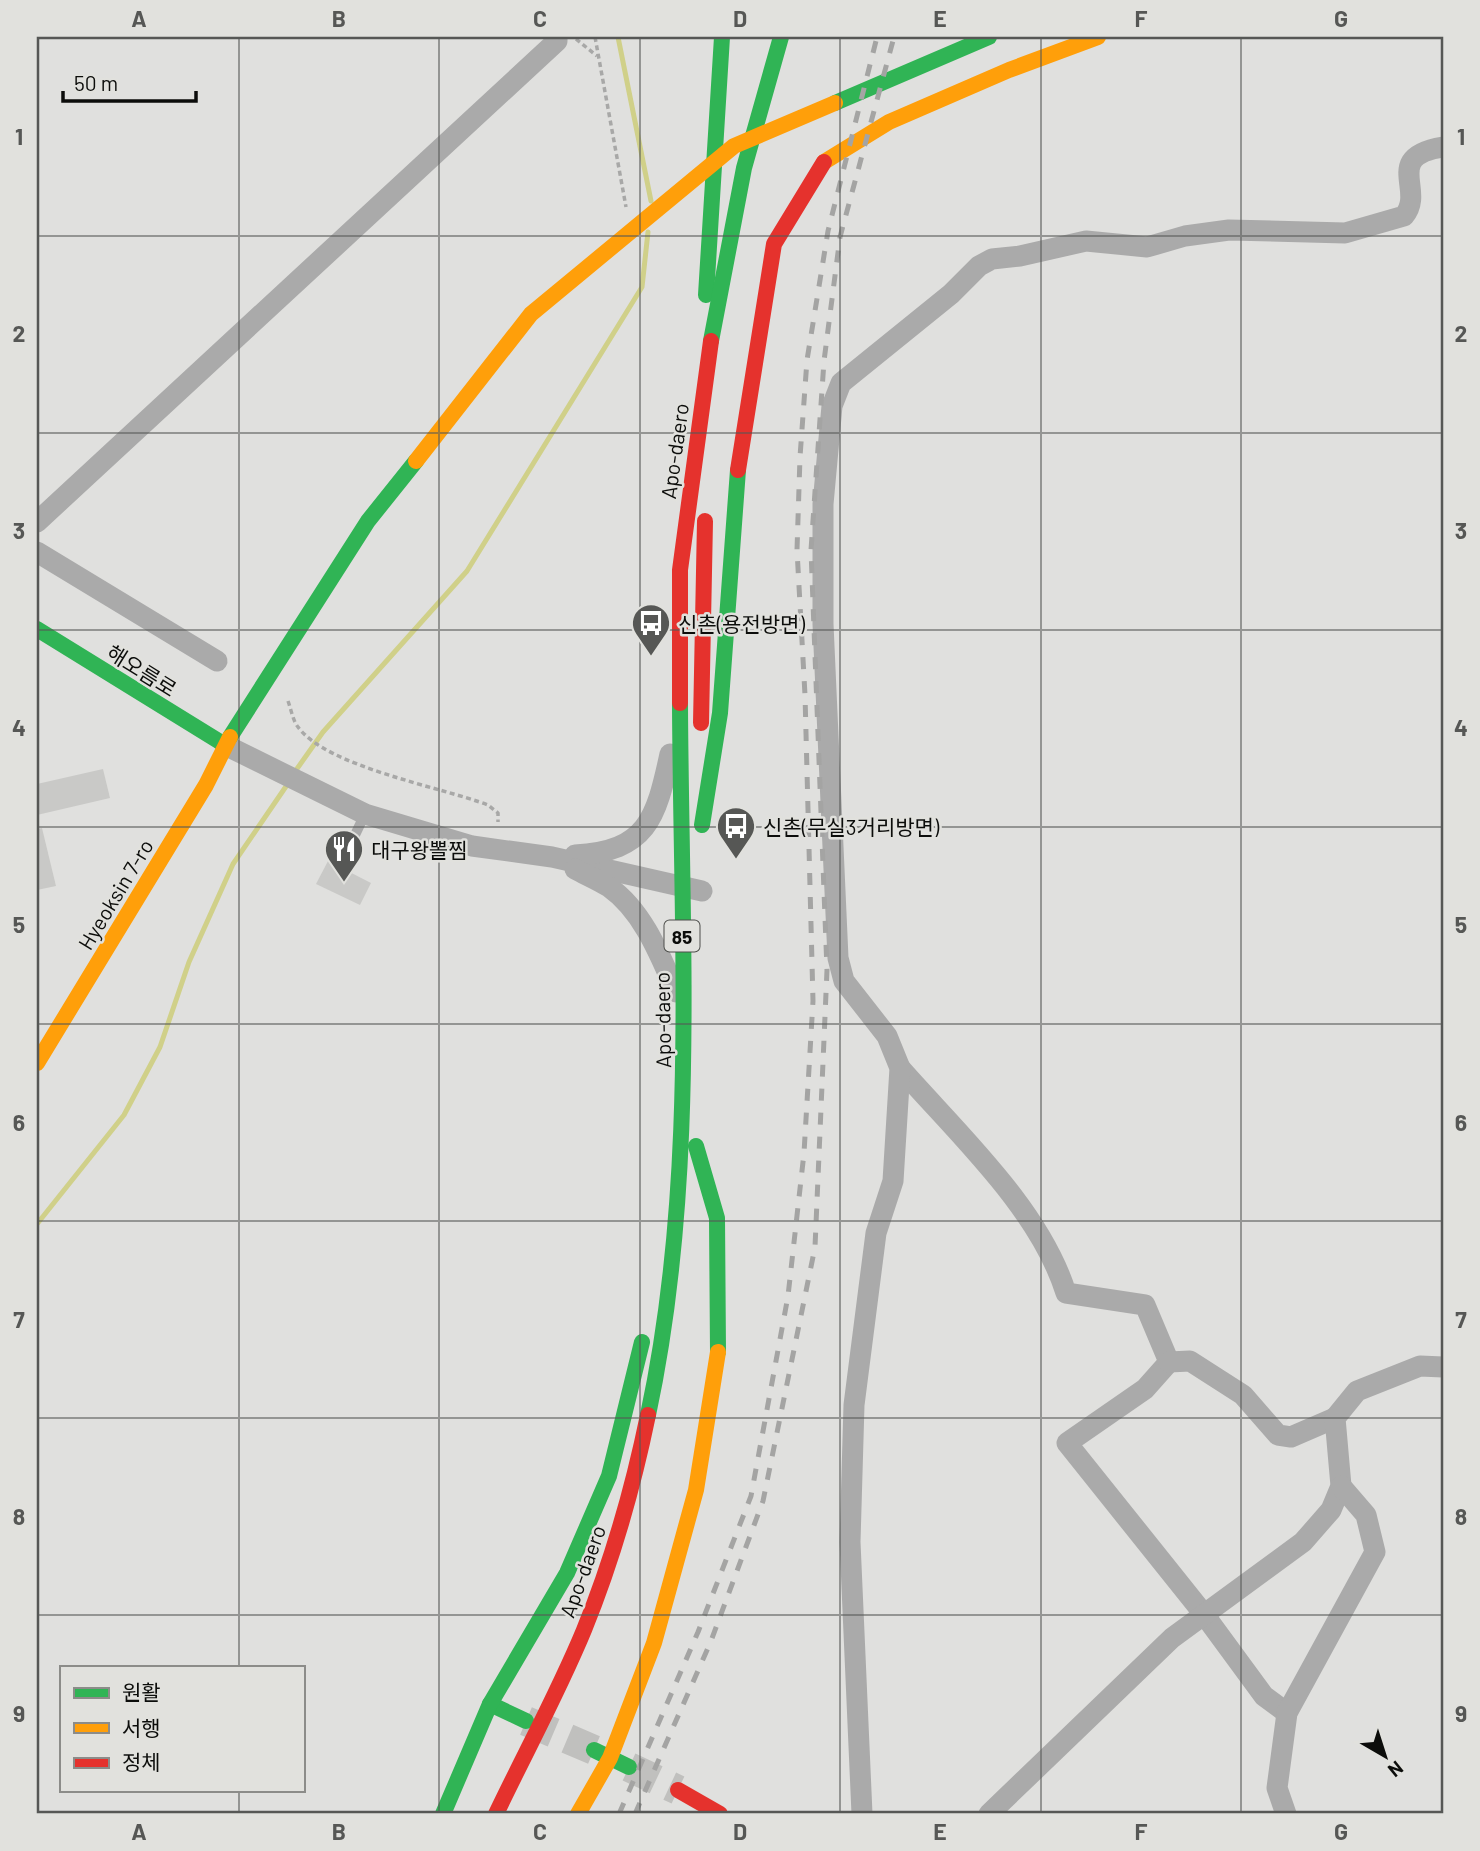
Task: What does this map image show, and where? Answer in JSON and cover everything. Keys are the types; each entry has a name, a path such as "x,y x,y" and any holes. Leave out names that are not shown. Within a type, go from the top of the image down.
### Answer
{"main road":[{"path":"689,486 711,237 722,37"},
{"name":"Apo-daero","path":"694,1197 682,1011 697,888 679,716 680,570 689,486 733,214 770,68 781,37"},
{"name":"Hyeoksin 7-ro","path":"37,1063 206,785 225,745 368,521 531,314 734,146 989,37"},
{"path":"702,825 720,713 734,496 774,244 822,163 889,122 1009,70 1098,37"},
{"path":"770,150 784,102"},
{"path":"737,296 746,246"},
{"name":"Apo-daero","path":"701,844 701,665 706,509"},
{"name":"해오름로","path":"37,629 225,745"},
{"name":"Apo-daero","path":"496,1814 583,1632 624,1517 665,1336 689,1147 700,956"},
{"path":"443,1814 490,1704 567,1573 609,1476 648,1320 673,1183 689,1147"},
{"path":"578,1814 610,1759 654,1643 696,1490 720,1339 717,1218 689,1147"},
{"name":"Apo-daero","path":"558,1727 602,1631"},
{"path":"490,1704 526,1721"},
{"path":"594,1750 629,1767"},
{"path":"678,1790 720,1814"}],"street":[{"path":"37,522 557,39"},
{"path":"1170,1362 1145,1305 1066,1293 1056,1261 1027,1215 900,1068 887,1036 844,981 838,958 824,624 823,504 832,406 841,383 951,294 979,266 992,259 1020,256 1086,241 1147,247 1185,236 1229,230 1345,233 1404,216 1410,203 1407,167 1413,159 1443,147"},
{"path":"37,552 217,661"},
{"path":"552,857 617,850 646,826 660,794 679,716"},
{"path":"225,745 365,814 472,846 552,857 697,888"},
{"path":"552,857 610,888 625,903 647,931 661,956 682,1011"},
{"path":"862,1814 850,1542 854,1405 876,1233 892,1181 900,1068"},
{"path":"1287,1713 1264,1696 1068,1443 1145,1389 1170,1362 1191,1361 1243,1395 1278,1435 1291,1437 1335,1418 1357,1391 1420,1366 1443,1367"},
{"path":"989,1814 1172,1638 1303,1542 1331,1510 1341,1486 1335,1418"},
{"path":"1286,1814 1277,1788 1287,1713 1375,1552 1366,1516 1341,1486"}],"lane":[{"path":"342,862 365,814"}],"path":[{"path":"595,37 627,212"},
{"path":"557,39 579,39 598,56"},
{"path":"288,701 297,727 326,749 384,773 488,804 498,813 498,822"}],"building":[{"path":"103,769 110,798 37,815 37,784"},
{"path":"42,828 56,886 37,890 37,829"},
{"name":"대구왕뽈찜","path":"328,861 371,883 360,905 316,884"}],"waterway":[{"path":"618,37 651,201"},
{"path":"294,773 323,732 467,571 642,287 648,232"},
{"path":"37,1224 124,1115 160,1047 189,962 233,864 289,782"}],"tunnel":[{"path":"526,1721 594,1750"},
{"path":"629,1767 678,1790"}],"railway":[{"path":"619,1814 698,1632 751,1496 788,1296 804,1153 813,1001 805,695 797,550 800,457 807,360 828,231 877,37"},
{"path":"635,1814 711,1641 763,1501 815,1247 827,970 811,550 824,361 840,237 894,37"}],"traffic: fast":[{"path":"706,295 722,37"},
{"path":"711,341 744,168 781,37"},
{"path":"835,103 989,37"},
{"path":"230,737 368,521 416,461"},
{"path":"702,825 720,713 738,470"},
{"path":"37,629 225,745"},
{"path":"648,1415 664,1327 680,1150 683,1060 680,703"},
{"path":"696,1146 717,1218 718,1352"},
{"path":"443,1814 490,1704 567,1573 609,1476 642,1342"},
{"path":"490,1704 526,1721"},
{"path":"594,1750 629,1767"}],"traffic: slow":[{"path":"824,162 889,122 1009,70 1098,37"},
{"path":"416,461 531,314 734,146 835,103"},
{"path":"37,1063 206,785 230,737"},
{"path":"578,1814 610,1758 654,1643 696,1490 718,1352"}],"traffic: jam":[{"path":"738,470 774,244 824,162"},
{"path":"680,703 680,570 711,341"},
{"path":"701,723 705,521"},
{"path":"496,1814 563,1677 604,1578 636,1470 648,1415"},
{"path":"678,1790 720,1814"}],"place":[{"name":"신촌(용전방면)","path":"651,657"},
{"name":"신촌(무실3거리방면)","path":"736,860"},
{"name":"대구왕뽈찜","path":"344,883"}]}
